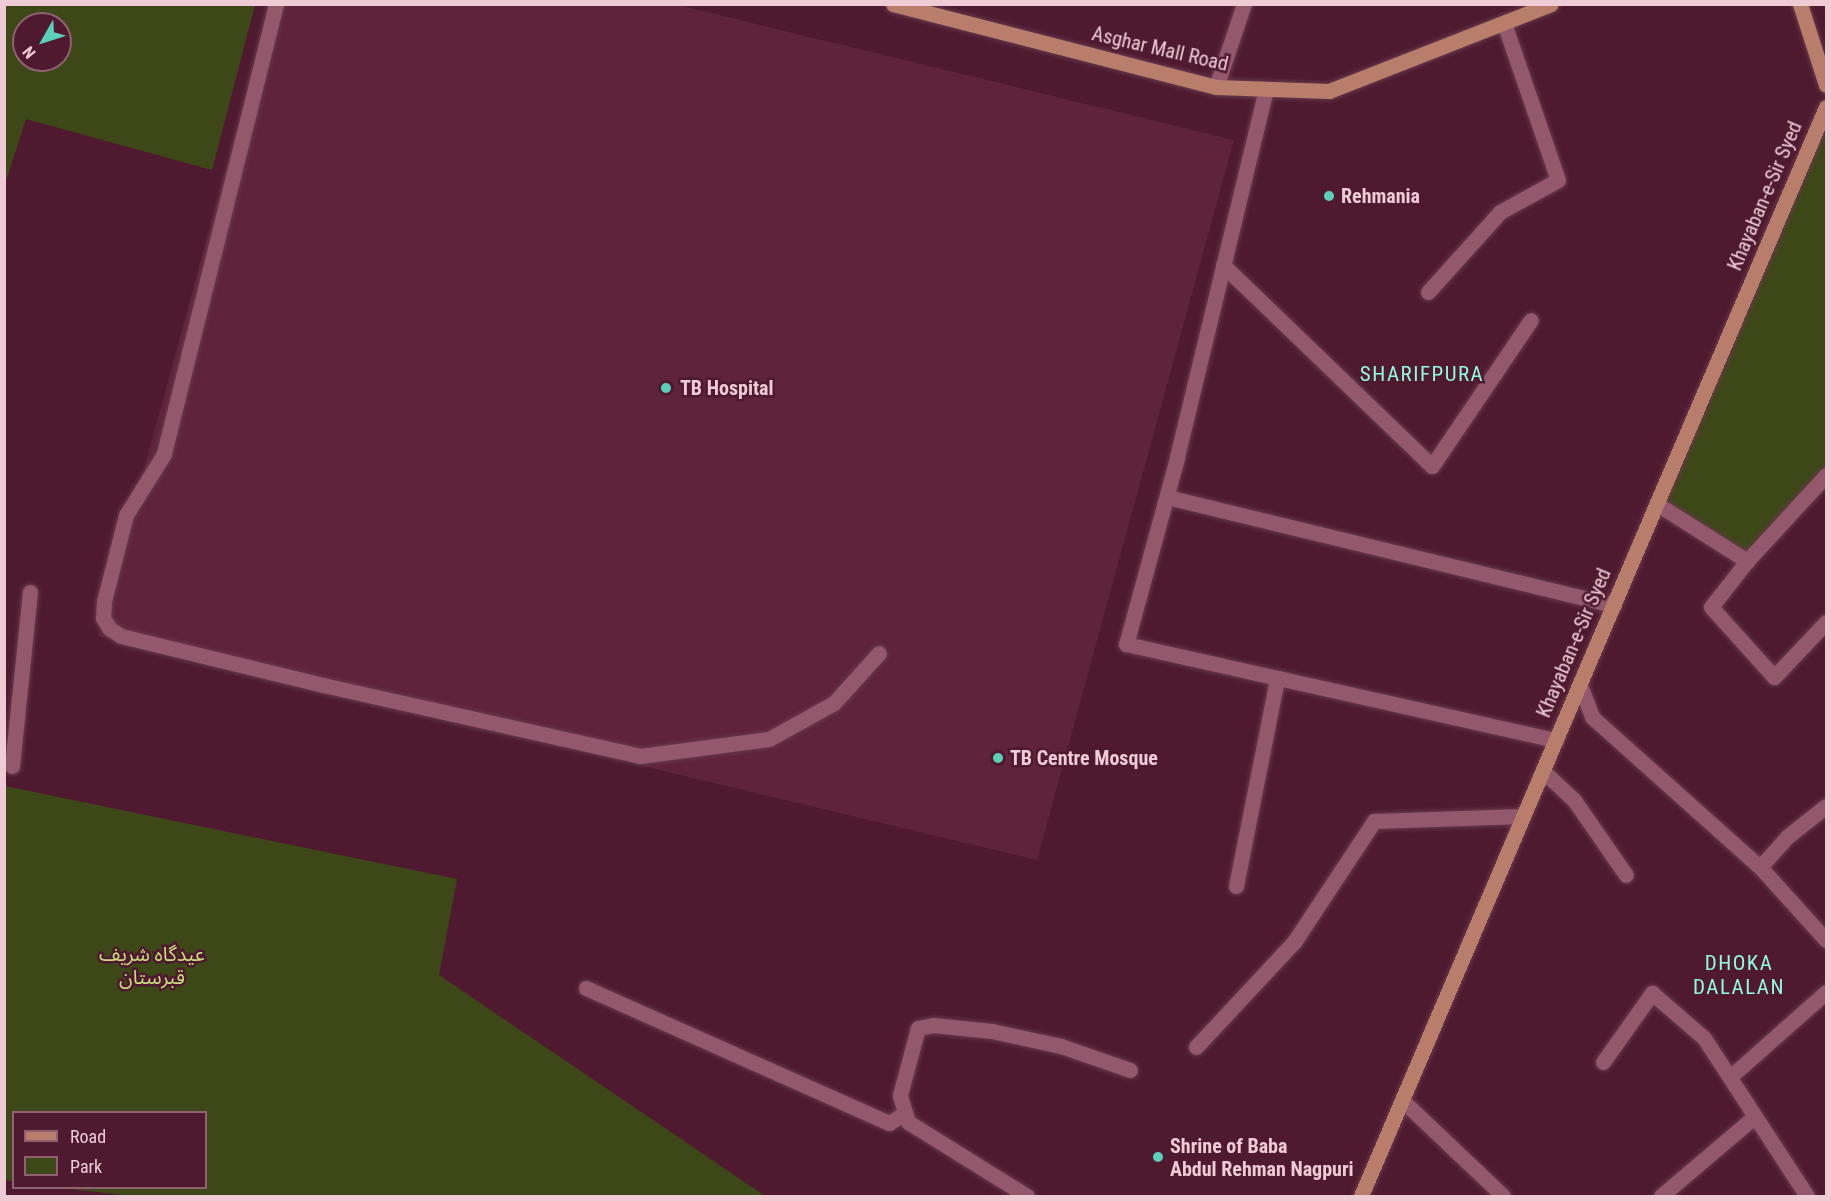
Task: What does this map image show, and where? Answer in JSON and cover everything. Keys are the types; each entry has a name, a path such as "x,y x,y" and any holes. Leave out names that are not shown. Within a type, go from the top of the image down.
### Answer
{"main road":[{"name":"Asghar Mall Road","path":"893,4 1216,87 1329,90 1551,4"},
{"path":"1800,4 1827,85"},
{"name":"Khayaban-e-Sir Syed","path":"1361,1197 1827,106"}],"street":[{"path":"276,4 164,454 126,515 104,601 102,618 110,629 121,636 324,685 640,756 769,739 834,703 879,653"},
{"path":"1216,87 1244,4"},
{"path":"1428,292 1500,212 1558,180 1504,23"},
{"path":"1266,88 1167,497 1126,644 1556,740"},
{"path":"1223,265 1432,466 1531,320"},
{"path":"1827,475 1747,561 1711,606 1774,677 1827,622"},
{"path":"1167,497 1614,605"},
{"path":"1657,504 1747,561"},
{"path":"12,766 10,715 30,592"},
{"path":"1236,886 1277,678"},
{"path":"1580,685 1593,717 1761,867 1827,940"},
{"path":"1543,771 1574,800 1626,875"},
{"path":"1761,867 1788,836 1827,806"},
{"path":"1196,1047 1294,942 1374,821 1523,816"},
{"path":"586,988 889,1123 905,1113"},
{"path":"1730,1077 1827,992"},
{"path":"1603,1062 1652,993 1704,1038 1807,1197"},
{"path":"1023,1196 908,1122 900,1095 918,1028 933,1025 992,1031 1061,1046 1130,1070"},
{"path":"1402,1100 1503,1197"},
{"path":"1661,1197 1754,1117"}],"shaded area":[{"name":"TB Hospital","path":"271,5 678,5 1234,140 1037,860 98,636"}],"green space":[{"path":"5,4 255,5 212,170 26,119 5,184"},
{"path":"1826,107 1826,475 1747,561 1657,504"},
{"name":"عیدگاہ شریف قبرستان","path":"5,786 457,879 439,975 765,1196 131,1196 71,1189 207,1189 207,1111 12,1111 12,1181 5,1180"}],"place":[{"name":"Rehmania","path":"1329,196"},
{"name":"TB Hospital","path":"666,388"},
{"name":"TB Centre Mosque","path":"998,758"},
{"name":"Shrine of Baba Abdul Rehman Nagpuri","path":"1158,1157"}],"district":[{"name":"SHARIFPURA","path":"1422,374"},
{"name":"DHOKA DALALAN","path":"1739,975"}]}
